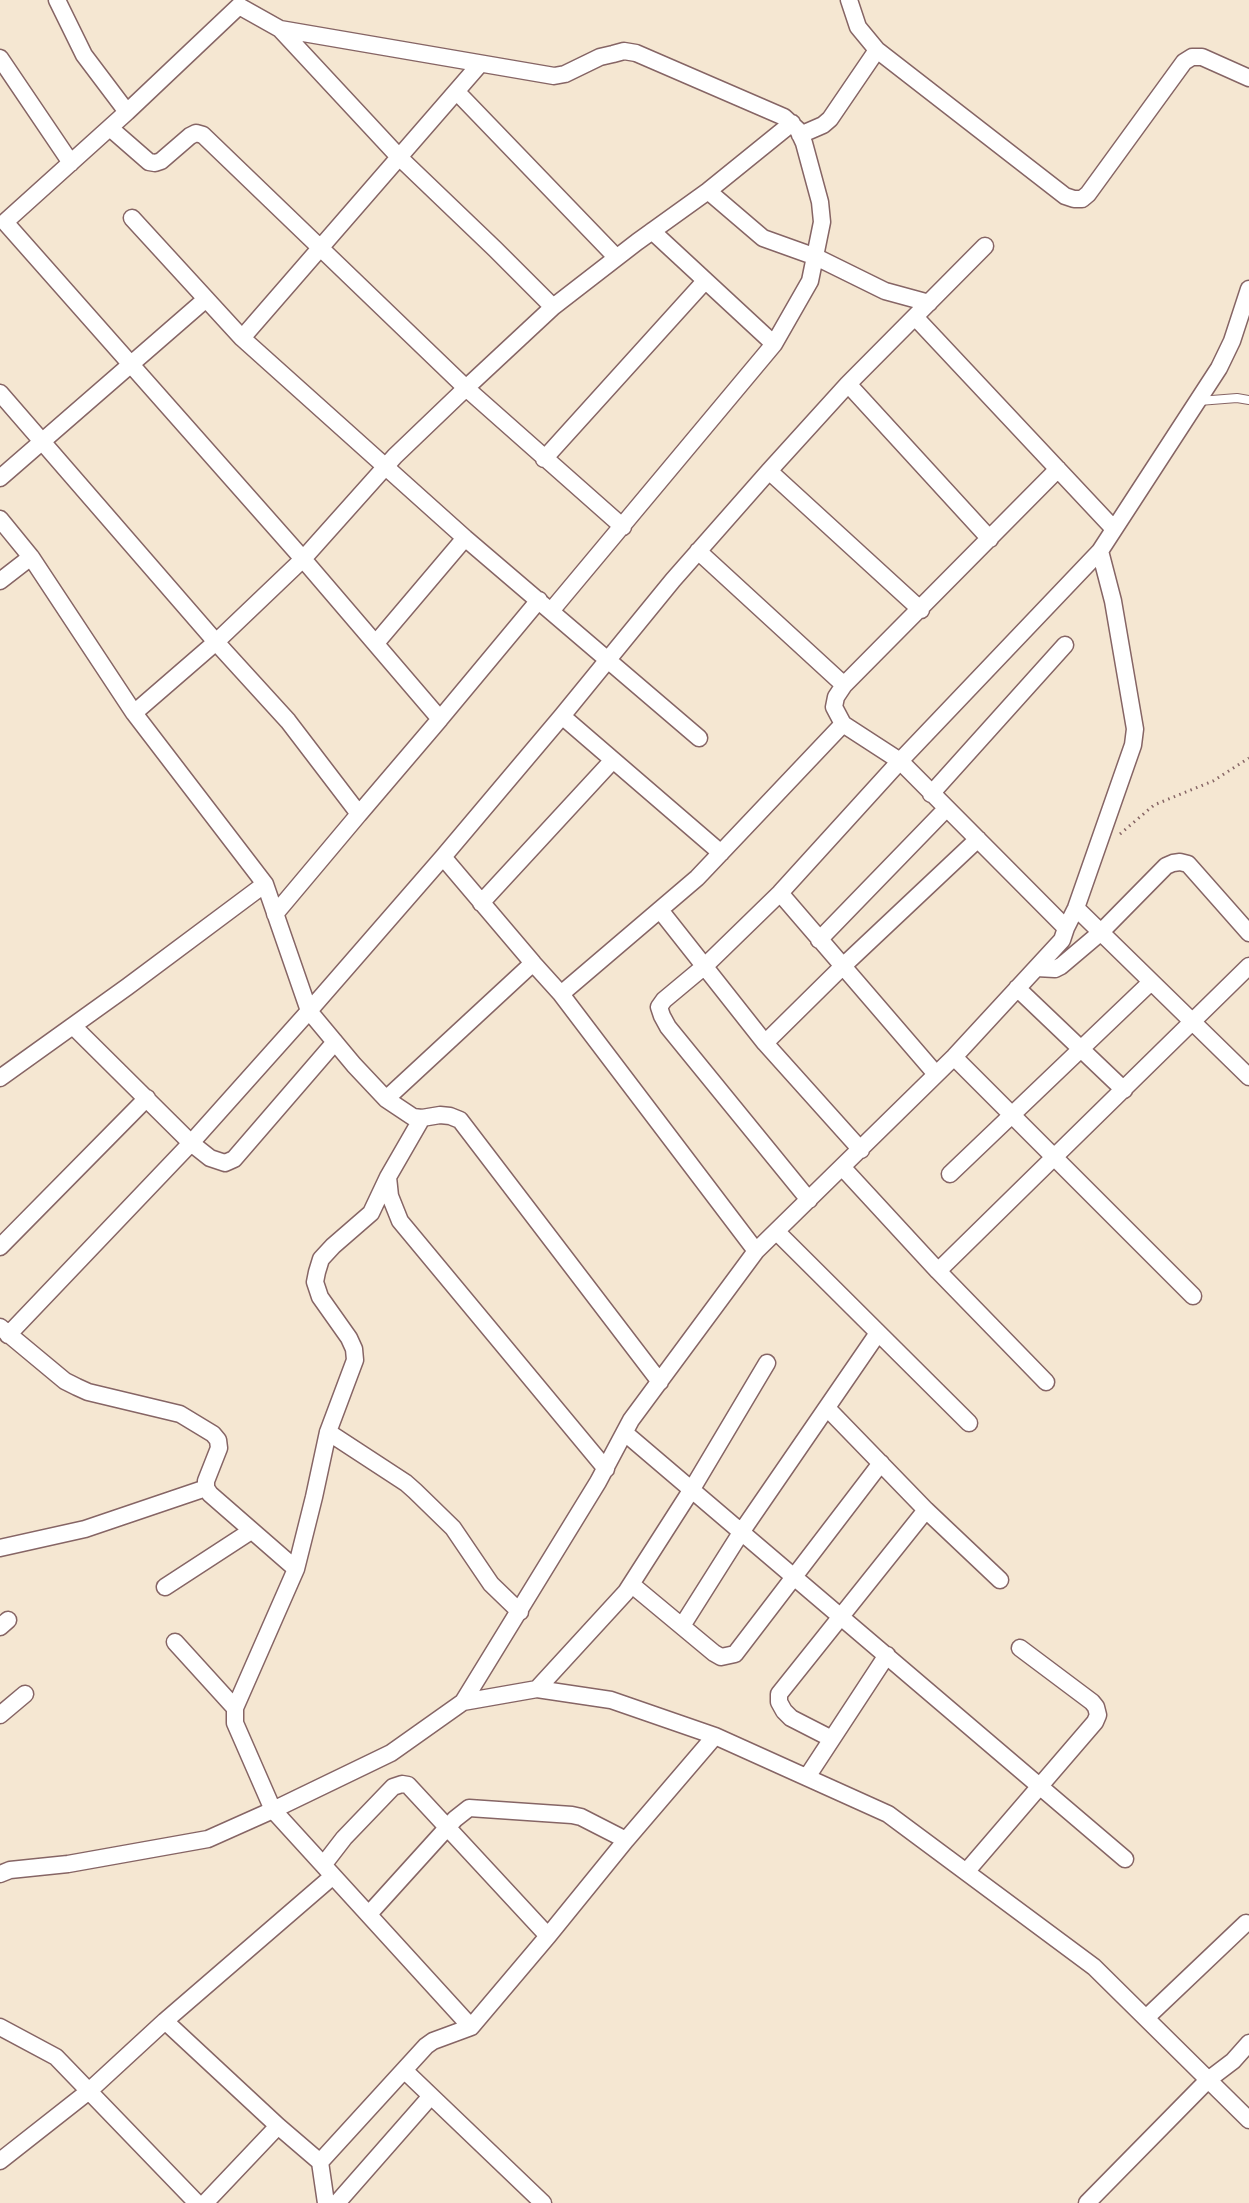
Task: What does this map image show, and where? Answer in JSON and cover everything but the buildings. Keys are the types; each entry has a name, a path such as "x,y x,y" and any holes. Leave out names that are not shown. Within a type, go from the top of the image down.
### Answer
{"street":[{"path":"57,0 84,55 127,112"},
{"path":"223,0 239,6 280,29 400,158 553,308"},
{"path":"849,0 858,27 877,50 1065,195 1074,199 1082,199 1088,194 1184,62 1192,57 1202,57 1249,78"},
{"path":"239,6 3,225 183,422 440,719"},
{"path":"275,914 440,719 545,605 623,527 774,344 810,281 822,222 804,143 796,129 784,117 636,53 624,51 600,57 565,74 554,76 280,29"},
{"path":"134,714 216,642 303,559 385,466 553,308 616,257 796,129 823,125 830,119 877,50"},
{"path":"0,58 71,163"},
{"path":"242,338 480,64"},
{"path":"457,92 616,257"},
{"path":"110,128 149,162 155,163 161,161 190,136 196,133 203,135 466,388 623,527"},
{"path":"708,191 763,238 816,257 885,291 929,303"},
{"path":"132,218 242,338 465,538 699,738"},
{"path":"652,231 774,344"},
{"path":"296,1569 251,1531 206,1488 206,1481 219,1448 218,1440 213,1434 180,1414 88,1392 77,1387 65,1381 4,1331 191,1143 443,858 698,551 848,384 985,246"},
{"path":"544,459 705,281"},
{"path":"809,1200 662,1016 659,1007 780,893 900,761 1100,551 1219,368 1232,341 1249,289"},
{"path":"0,478 206,298"},
{"path":"916,318 1114,529"},
{"path":"848,384 990,539"},
{"path":"0,393 216,642 288,721 359,814"},
{"path":"1058,469 921,610 844,685 836,697 834,707 843,724 900,761 1066,928"},
{"path":"769,471 921,610"},
{"path":"0,519 31,557 134,714 265,884 309,1011 386,1099 413,1117 440,1115 460,1120 660,1382"},
{"path":"376,643 465,538"},
{"path":"698,551 844,685"},
{"path":"0,1856 5,1872 68,1864 207,1839 391,1753 463,1702 606,1469 631,1420 756,1251 843,1168 935,1073 954,1057 1062,939 1076,908 1133,745 1136,729 1113,601 1100,551"},
{"path":"0,581 31,557"},
{"path":"931,794 1065,645"},
{"path":"562,716 721,853"},
{"path":"561,994 697,879 843,724"},
{"path":"481,903 613,760"},
{"path":"819,940 946,809"},
{"path":"765,1043 978,839"},
{"path":"443,858 561,994 756,1251"},
{"path":"1036,968 1055,969 1061,966 1100,933 1166,866 1180,862 1188,864 1249,933"},
{"path":"0,1078 265,884"},
{"path":"780,893 935,1073"},
{"path":"1076,908 1249,1077"},
{"path":"660,910 706,965 765,1043 861,1150"},
{"path":"386,1099 533,963"},
{"path":"938,1271 1249,966"},
{"path":"950,1174 1151,982"},
{"path":"1017,988 1124,1090"},
{"path":"73,1026 191,1143 210,1158 225,1163 234,1159 335,1042"},
{"path":"954,1057 1193,1296"},
{"path":"0,1247 147,1098"},
{"path":"422,1118 388,1177 371,1213 333,1246 321,1259 316,1272 315,1282 320,1297 349,1338 354,1348 355,1360 328,1432 296,1569 235,1708 235,1724 273,1810 471,2027"},
{"path":"843,1168 938,1271 1046,1382"},
{"path":"388,1177 390,1197 400,1221 606,1469"},
{"path":"777,1232 969,1423"},
{"path":"682,1626 742,1531 878,1333"},
{"path":"537,1689 631,1584 692,1489 767,1363"},
{"path":"827,1408 926,1510 1000,1580"},
{"path":"328,1432 415,1491 453,1528 491,1584 520,1612"},
{"path":"625,1433 1125,1859"},
{"path":"631,1584 722,1657 735,1654 882,1463"},
{"path":"0,1548 85,1529 206,1488"},
{"path":"832,1739 791,1718 784,1712 779,1702 779,1694 926,1510"},
{"path":"165,1587 251,1531"},
{"path":"175,1641 235,1708"},
{"path":"966,1872 1095,1722 1098,1715 1092,1702 1020,1648"},
{"path":"807,1777 887,1655"},
{"path":"463,1702 537,1689 611,1700 715,1736 888,1815 1094,1967 1249,2120"},
{"path":"0,1715 25,1694"},
{"path":"320,2162 433,2041 471,2027 715,1736"},
{"path":"1,2159 89,2091 328,1870 344,1838 393,1787 402,1784 413,1788 548,1936"},
{"path":"369,1914 462,1812 469,1808 581,1817 626,1840"},
{"path":"1146,2018 1246,1923"},
{"path":"165,2020 278,2126 320,2162 326,2203"},
{"path":"0,2027 56,2057 196,2203"},
{"path":"1087,2203 1208,2080 1233,2061 1249,2043"},
{"path":"404,2070 543,2203"},
{"path":"337,2203 431,2096"},
{"path":"205,2203 278,2126"}],"lane":[{"path":"1197,401 1249,399"}],"path":[{"path":"1118,836 1154,805 1213,781 1249,758"}]}
